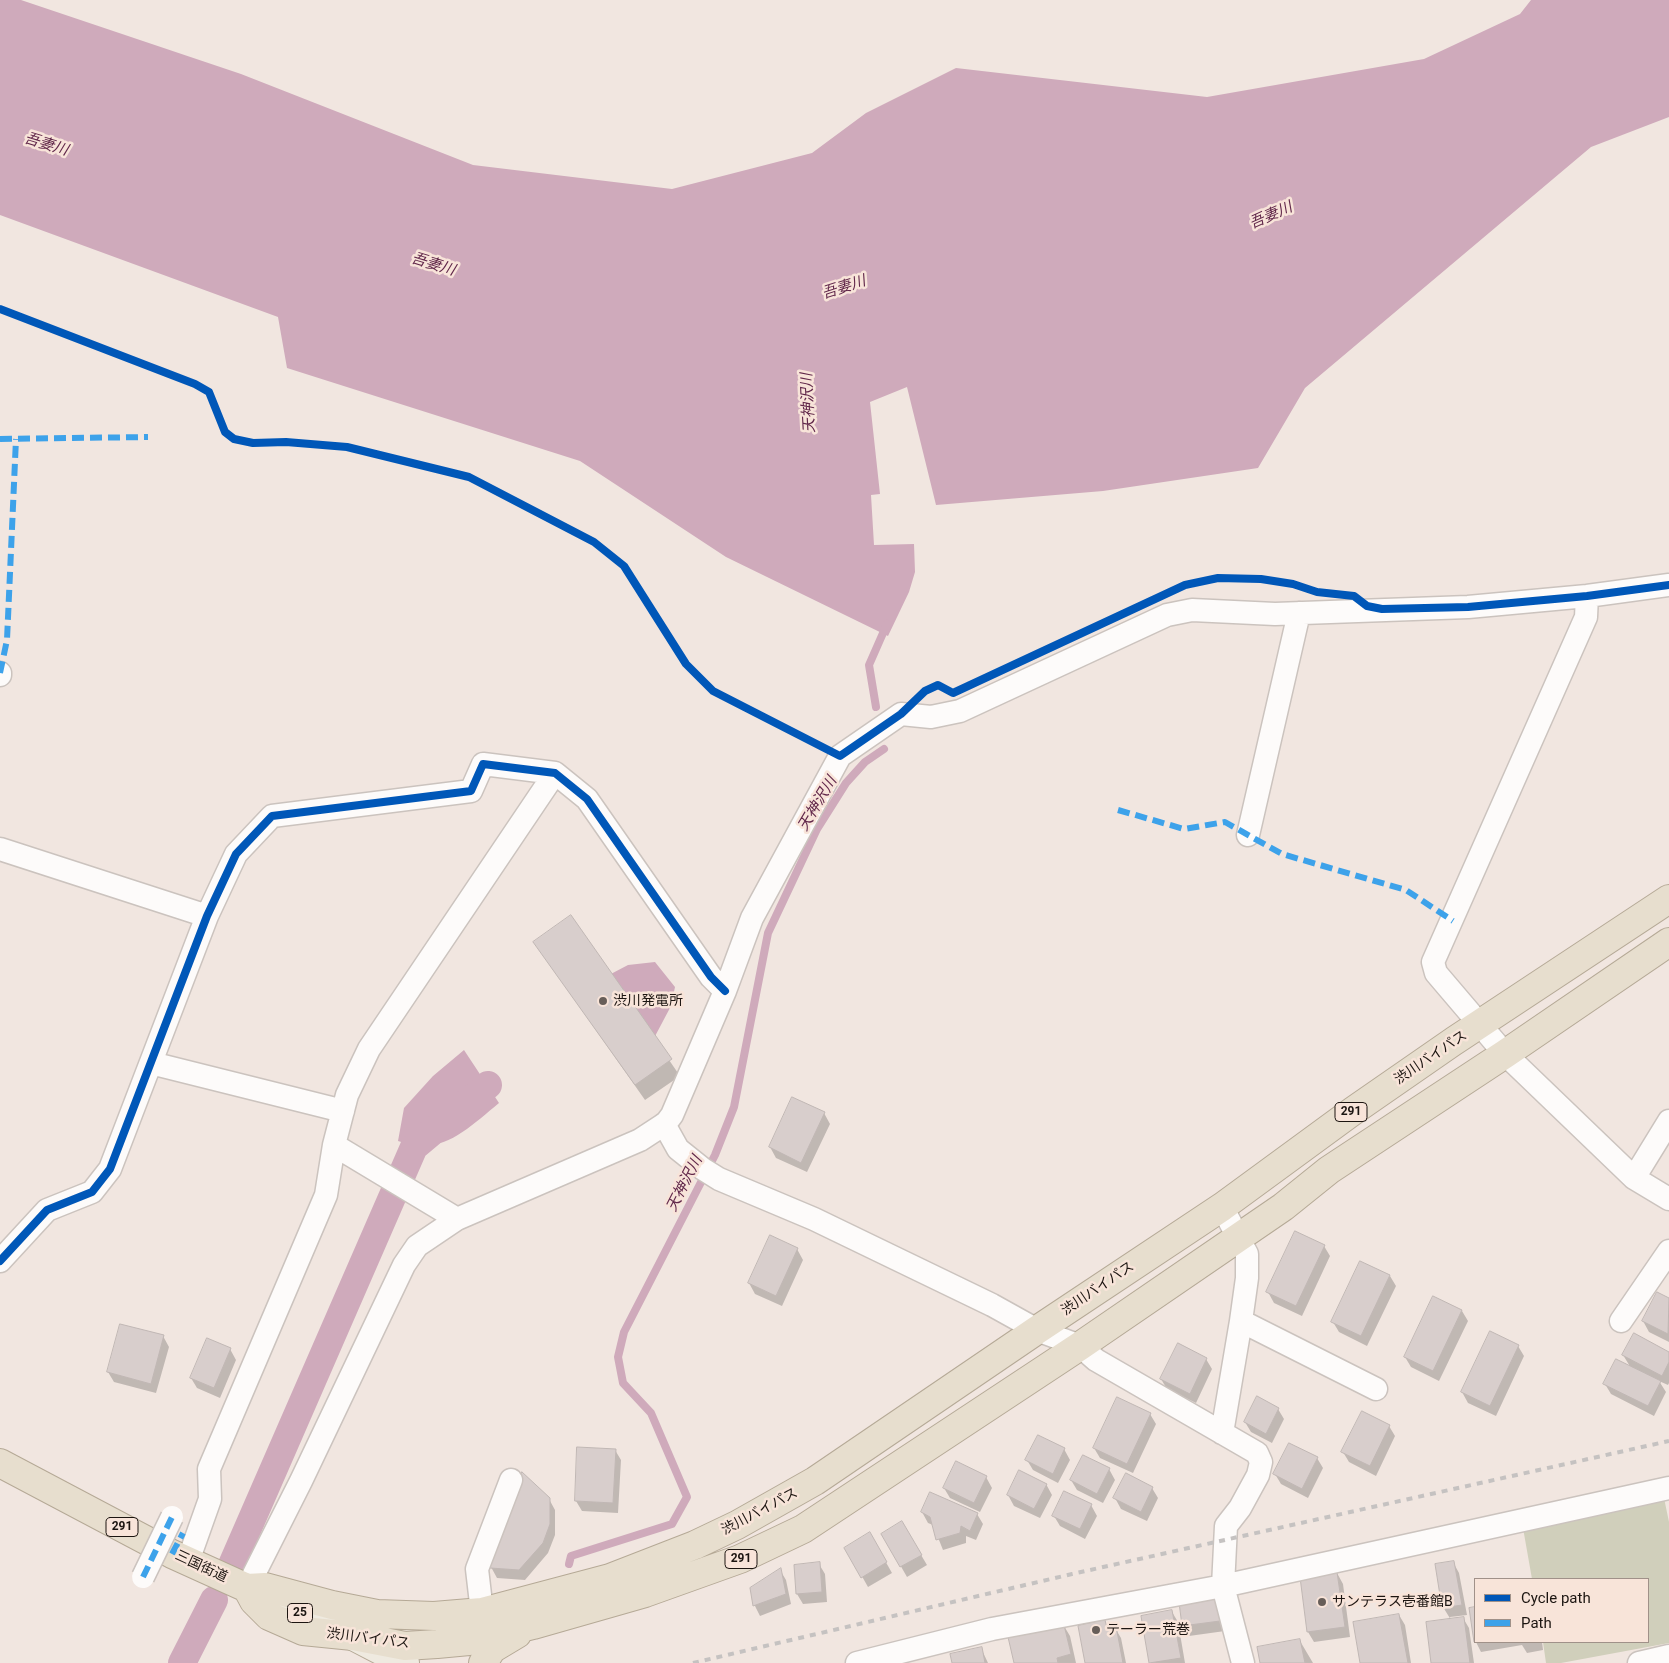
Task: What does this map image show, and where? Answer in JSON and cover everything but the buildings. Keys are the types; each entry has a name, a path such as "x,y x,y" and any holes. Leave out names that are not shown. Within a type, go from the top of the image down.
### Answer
{"highway":[{"name":"渋川バイパス","path":"1669,899 1353,1111 1222,1206 1036,1330 815,1482 737,1525 695,1545 610,1578 482,1612 434,1616 376,1614 332,1605 265,1587 246,1588 254,1602 269,1616 303,1631 353,1636 453,1653 533,1625 645,1593 740,1560 804,1529 1080,1346 1284,1207 1329,1170 1505,1054 1669,942"},
{"name":"三国街道","path":"0,1463 179,1541 246,1588"},
{"path":"453,1653 482,1612"},
{"path":"483,1663 492,1649 533,1625"}],"main road":[{"name":"三国街道","path":"246,1588 353,1636 405,1663"},
{"name":"25","path":"303,1631 366,1663"}],"street":[{"path":"246,1588 301,1481 404,1265 417,1246 457,1219 640,1140 664,1124 672,1115 725,991 752,918 840,756 900,714 931,716 960,711 1167,615 1192,610 1299,613 1468,607 1587,596 1669,585"},
{"path":"1587,596 1586,617 1433,962 1436,973 1505,1054 1634,1178 1669,1199"},
{"path":"1248,835 1299,613"},
{"path":"0,1261 47,1210 92,1192 110,1169 208,916 236,854 272,816 470,791 483,764 555,773 587,798 711,977 725,991"},
{"path":"143,1577 179,1541 210,1499 209,1469 326,1195 334,1145 347,1095 369,1049 555,773"},
{"path":"0,849 208,916"},
{"path":"151,1064 343,1111"},
{"path":"1634,1178 1669,1121"},
{"path":"664,1124 678,1149 711,1174 814,1219 992,1305 1036,1330 1080,1346 1096,1360 1257,1453 1261,1462 1258,1475 1240,1508 1226,1526 1222,1586 1243,1663"},
{"path":"334,1145 457,1219"},
{"path":"1222,1206 1246,1254 1247,1278 1222,1432"},
{"path":"1621,1322 1669,1251"},
{"path":"1241,1320 1376,1388"},
{"path":"482,1612 477,1569 512,1480"},
{"path":"857,1663 992,1629 1222,1586 1669,1488"},
{"path":"1639,1663 1669,1656"}],"green space":[{"path":"1664,1498 1669,1522 1669,1643 1561,1663 1546,1663 1543,1643 1649,1643 1649,1578 1532,1578 1523,1528"}],"water":[{"name":"吾妻川","path":"0,0 21,0 241,74 473,165 672,189 812,153 866,113 956,68 1207,97 1424,59 1520,14 1531,0 1669,0 1669,117 1591,147 1305,388 1258,468 1103,491 936,505 907,387 870,402 880,494 871,495 874,545 914,544 915,572 909,592 888,636 726,557 580,461 287,368 278,317 0,215"},
{"path":"655,962 675,987 671,1006 653,1040 607,976 628,965"},
{"path":"464,1050 499,1103 465,1131 441,1143 414,1145 398,1141 404,1108 433,1076"}],"waterway":[{"name":"天神沢川","path":"876,707 869,665 887,624"},
{"name":"天神沢川","path":"569,1564 571,1556 672,1524 687,1497 651,1413 623,1383 618,1357 624,1332 715,1155 734,1107 768,933 817,829 846,783 865,762 884,749"},
{"path":"231,1567 414,1147 488,1085"},
{"path":"182,1663 214,1600"}],"railway":[{"path":"693,1663 1072,1574 1669,1441"}],"marked path":[{"path":"0,439 148,437"},
{"path":"0,673 7,640 16,439"},
{"path":"1118,810 1184,829 1225,822 1282,854 1406,890 1453,921"},
{"path":"143,1577 172,1517"},
{"path":"172,1554 183,1533"}],"cycle path":[{"path":"0,309 195,384 209,392 225,432 234,439 253,443 286,442 347,447 469,477 594,542 624,566 686,664 713,691 840,756 901,714 925,691 938,685 953,693 1185,585 1218,578 1261,579 1293,584 1317,592 1354,596 1367,606 1382,609 1468,607 1587,596 1669,585"},
{"path":"0,1261 47,1210 92,1192 110,1169 207,916 236,854 272,816 471,791 483,764 555,773 587,799 711,977 725,991"}],"place":[{"name":"渋川発電所","path":"603,1001"},
{"name":"サンテラス壱番館B","path":"1322,1602"},
{"name":"テーラー荒巻","path":"1096,1630"}]}
